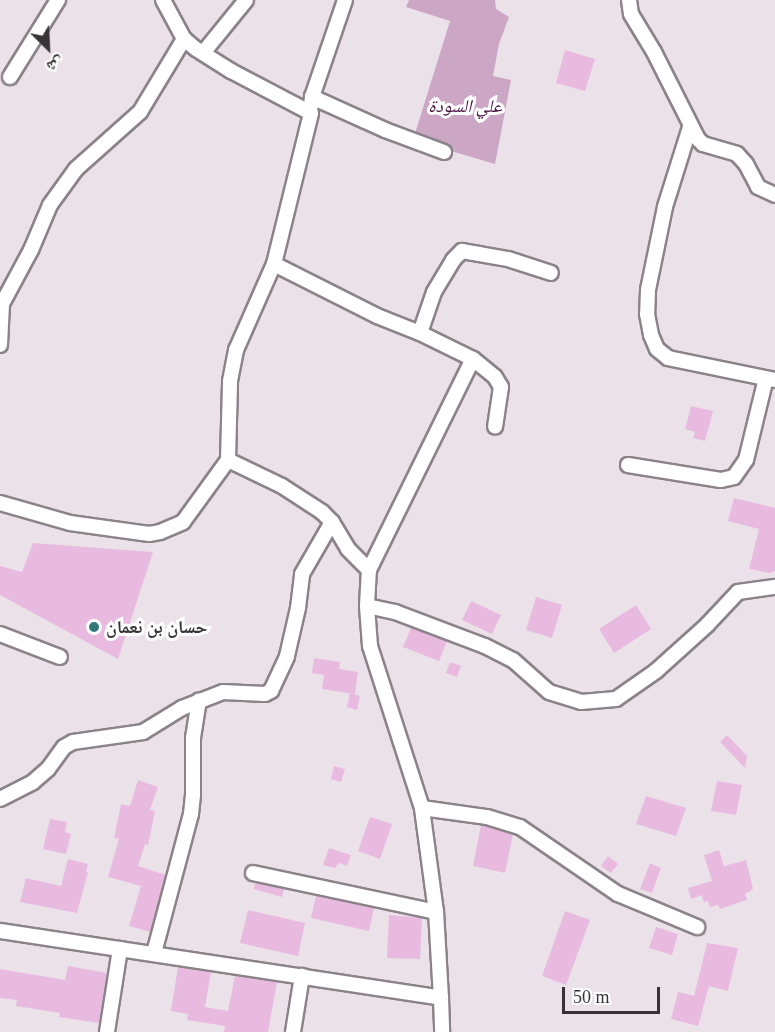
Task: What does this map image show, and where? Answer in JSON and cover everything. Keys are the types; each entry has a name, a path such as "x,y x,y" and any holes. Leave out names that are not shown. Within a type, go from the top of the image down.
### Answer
{"street":[{"path":"10,77 58,0"},
{"path":"163,0 184,39 231,71 311,113"},
{"path":"203,53 246,0"},
{"path":"0,503 70,523 149,534 160,532 183,522 228,460 230,381 236,350 274,264 311,113 312,97 345,0"},
{"path":"629,0 631,14 654,52 690,126 703,144 737,154 746,164 758,188 775,195"},
{"path":"0,345 1,304 31,250 50,205 76,169 140,112 184,39"},
{"path":"312,97 444,152"},
{"path":"628,465 721,480 734,477 746,460 770,379 668,358 657,349 648,325 648,290 656,244 675,169 690,126"},
{"path":"420,333 434,292 453,260 462,251 514,261 551,273"},
{"path":"274,264 377,316 420,333 472,359 495,377 501,387 495,427"},
{"path":"442,1032 436,912 422,808 370,646 367,606 369,570 472,359"},
{"path":"228,460 282,486 322,512 332,522 348,549 369,570"},
{"path":"0,799 33,782 48,769 64,747 73,742 143,732 199,700 223,692 265,694 271,691 286,656 298,608 302,574 332,522"},
{"path":"367,606 395,612 485,646 513,660 549,692 581,702 616,699 656,671 707,625 738,592 775,587"},
{"path":"0,634 60,657"},
{"path":"154,953 191,814 193,738 199,700"},
{"path":"422,808 487,817 520,827 618,894 697,927"},
{"path":"253,873 436,912"},
{"path":"0,931 441,998"},
{"path":"107,1032 120,949"},
{"path":"293,1032 302,976"}],"green space":[{"name":"علي السودة","path":"409,0 495,0 496,9 509,17 499,44 493,76 511,80 495,164 413,140 450,21 406,7"}],"building":[{"path":"565,50 595,59 585,91 556,83"},
{"path":"691,406 713,411 705,441 693,438 695,432 685,429"},
{"path":"734,498 775,508 775,571 770,573 749,569 759,529 728,521"},
{"name":"حسان بن نعمان","path":"33,543 153,552 118,659 0,595 0,566 22,572"},
{"path":"536,597 562,605 552,638 526,630"},
{"path":"471,601 501,615 492,634 462,620"},
{"path":"636,605 651,629 614,653 599,629"},
{"path":"411,628 447,641 439,661 403,647"},
{"path":"314,658 340,662 339,669 358,672 355,694 322,689 324,675 312,673"},
{"path":"450,662 461,666 457,677 446,673"},
{"path":"350,693 360,696 357,710 347,707"},
{"path":"727,735 747,756 745,768 720,742"},
{"path":"334,766 345,769 341,782 331,779"},
{"path":"138,780 158,787 150,810 155,811 148,845 145,844 138,866 166,875 150,932 129,926 141,886 108,877 119,839 114,838 121,804 130,806"},
{"path":"717,781 742,785 736,815 711,811"},
{"path":"646,796 686,808 676,836 636,824"},
{"path":"370,817 392,824 380,859 358,851"},
{"path":"50,819 67,822 65,832 71,834 66,854 43,849"},
{"path":"481,825 513,834 505,873 473,866"},
{"path":"329,848 351,855 347,866 339,863 335,868 323,865"},
{"path":"719,850 724,866 746,860 753,889 745,894 747,900 720,909 718,905 710,907 708,901 704,902 702,895 691,899 688,888 712,881 704,855"},
{"path":"608,856 618,864 611,873 601,866"},
{"path":"68,859 88,864 77,913 20,902 26,878 61,886"},
{"path":"650,863 661,868 652,893 640,889"},
{"path":"255,883 284,889 282,897 254,889"},
{"path":"316,896 374,908 369,931 311,918"},
{"path":"248,910 305,923 298,956 240,943"},
{"path":"565,911 590,920 566,985 542,976"},
{"path":"389,915 422,918 420,959 387,958"},
{"path":"656,927 678,934 672,955 649,948"},
{"path":"707,943 738,948 728,991 709,986 698,1026 671,1019 678,992 694,996"},
{"path":"68,966 107,973 99,1023 59,1017 60,1013 16,1006 17,1000 0,998 0,969 65,980"},
{"path":"178,967 211,972 205,1007 228,1011 235,976 277,982 268,1032 224,1032 225,1026 187,1020 188,1014 171,1011"}],"place":[{"name":"حسان بن نعمان","path":"94,627"}]}
